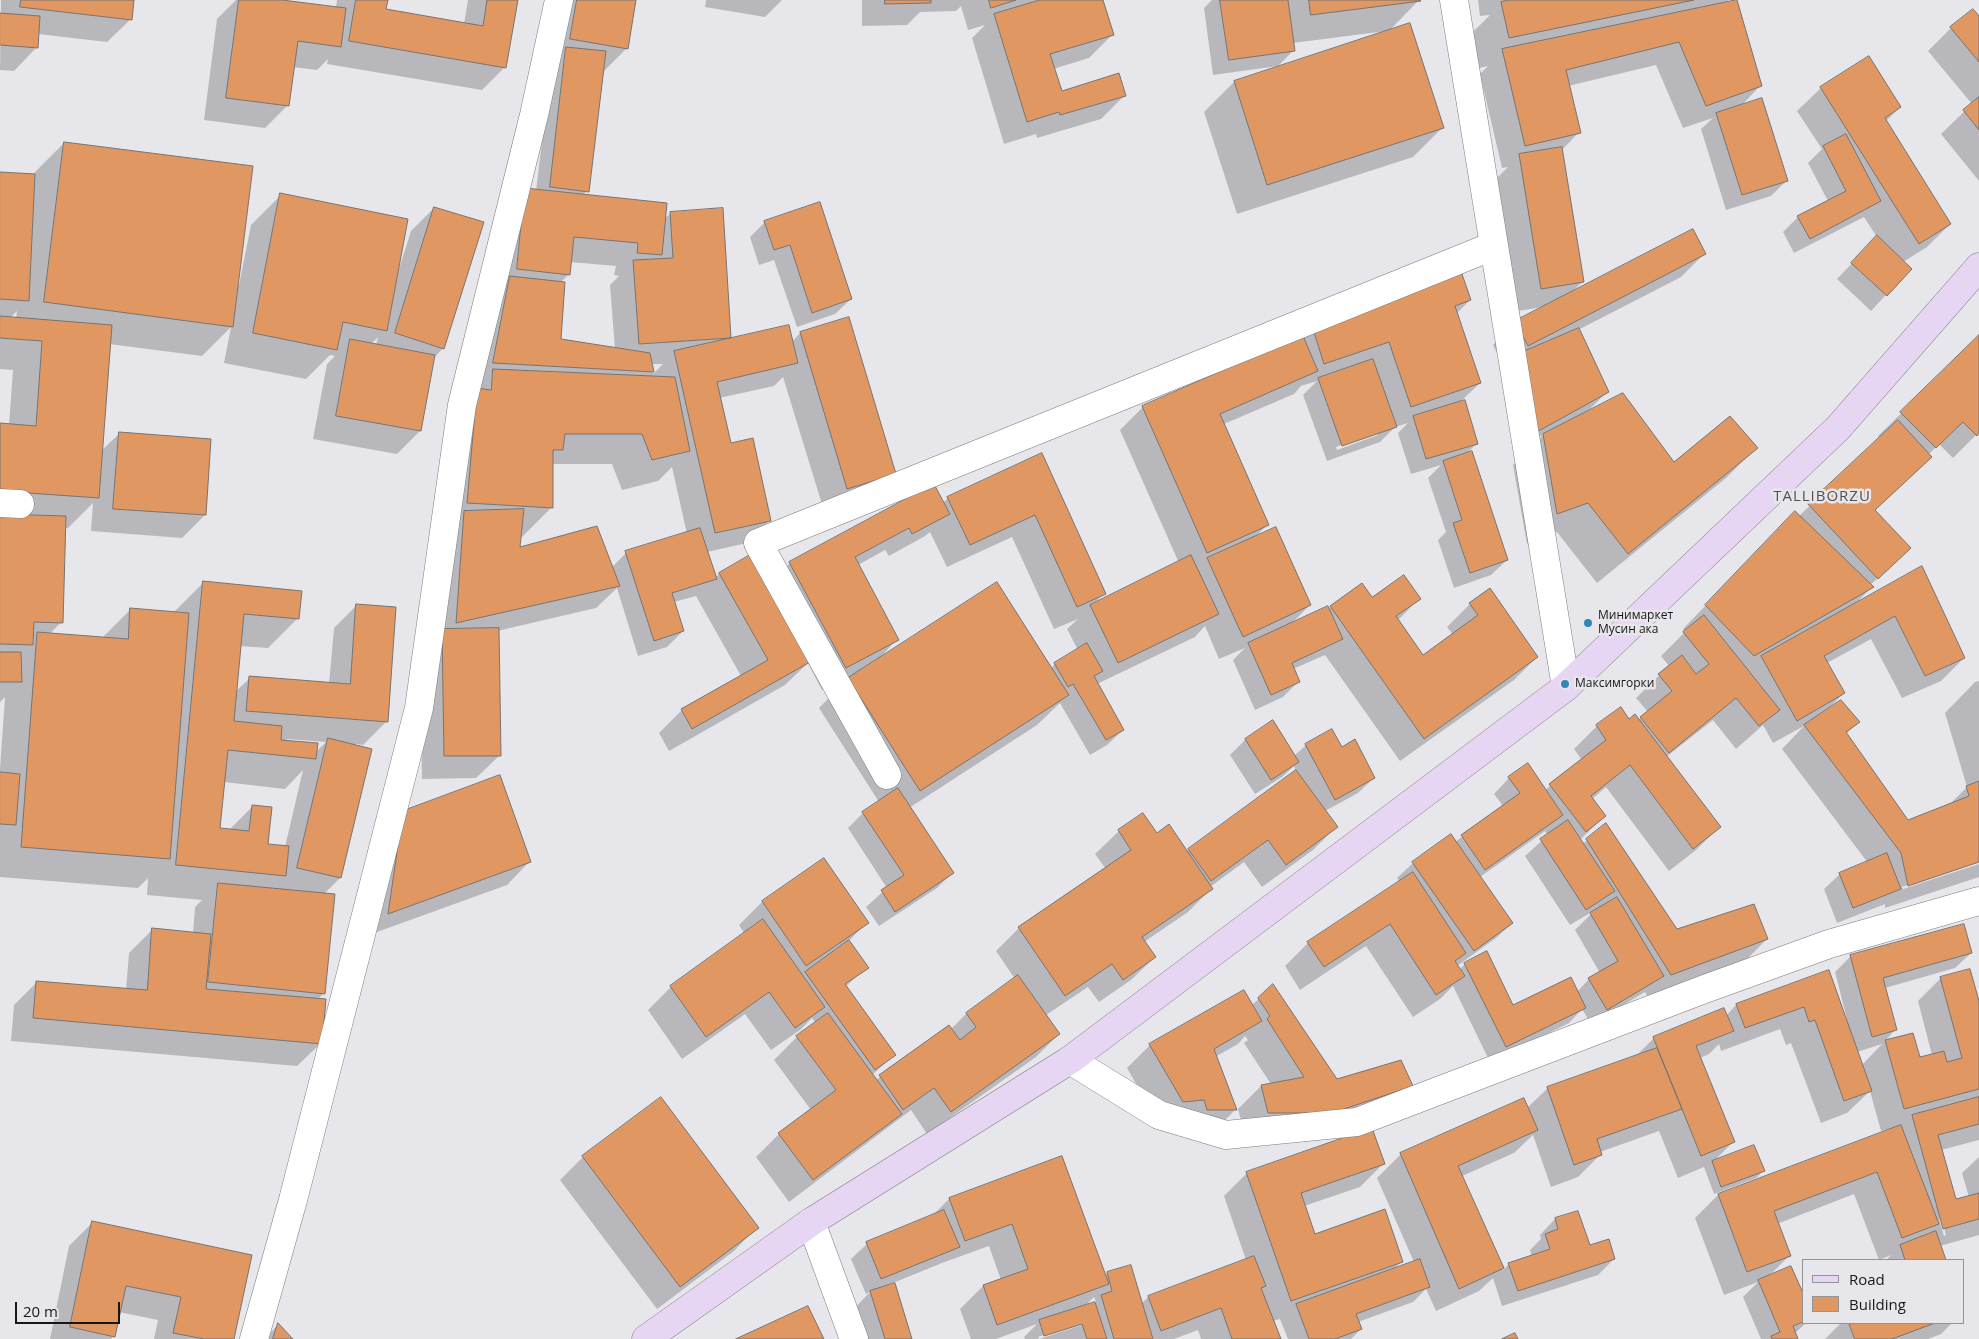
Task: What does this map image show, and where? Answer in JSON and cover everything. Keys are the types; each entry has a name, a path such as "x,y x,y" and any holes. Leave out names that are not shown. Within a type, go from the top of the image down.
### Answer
{"main road":[{"path":"646,1339 811,1222 1070,1060 1566,687 1838,428 1979,267"}],"street":[{"path":"254,1339 293,1200 418,708 462,405 534,115 559,0"},
{"path":"1454,0 1566,687"},
{"path":"887,775 758,543 1493,246"},
{"path":"1070,1060 1159,1115 1226,1135 1358,1122 1693,993 1829,944 1979,901"},
{"path":"811,1222 854,1339"}],"building":[{"path":"21,0 134,0 132,20 20,7"},
{"path":"239,0 282,0 346,8 341,47 298,41 289,106 226,98"},
{"path":"356,0 388,0 386,9 483,26 487,0 518,0 506,68 349,41"},
{"path":"577,0 636,0 628,49 570,39"},
{"path":"885,0 931,0 931,3 885,4"},
{"path":"989,0 1016,0 991,8"},
{"path":"1040,0 1103,0 1114,35 1050,54 1062,91 1119,73 1126,96 1060,115 1059,112 1027,122 994,14"},
{"path":"1220,0 1288,0 1295,51 1229,60"},
{"path":"1309,0 1420,0 1421,1 1311,15"},
{"path":"1509,0 1694,0 1509,38 1501,2"},
{"path":"1737,0 1762,86 1706,106 1679,42 1566,70 1581,133 1525,146 1502,49"},
{"path":"1973,9 1979,16 1979,62 1950,27"},
{"path":"0,13 40,16 38,48 0,45"},
{"path":"1410,23 1444,128 1267,185 1234,81"},
{"path":"566,47 606,51 589,192 550,187"},
{"path":"1869,56 1901,107 1885,118 1951,224 1919,244 1820,87"},
{"path":"1979,97 1979,130 1963,110"},
{"path":"1762,98 1788,181 1742,195 1716,113"},
{"path":"1846,134 1881,201 1810,239 1797,216 1846,191 1823,146"},
{"path":"64,142 253,166 233,327 44,302"},
{"path":"1562,147 1584,282 1541,289 1519,154"},
{"path":"0,172 35,174 29,301 0,299"},
{"path":"525,188 667,203 662,255 637,253 638,243 574,237 570,275 517,269"},
{"path":"280,193 408,219 387,331 343,322 337,350 253,333"},
{"path":"820,202 852,299 812,313 790,245 774,250 764,221"},
{"path":"434,207 484,222 444,349 395,333"},
{"path":"723,208 731,338 639,344 633,260 673,258 670,212"},
{"path":"1693,229 1706,254 1528,346 1515,321"},
{"path":"1877,235 1912,269 1887,296 1851,263"},
{"path":"1462,274 1471,300 1455,306 1481,383 1411,407 1389,342 1324,364 1312,326"},
{"path":"510,276 565,282 561,339 650,353 654,372 493,363"},
{"path":"0,316 112,325 99,498 0,491 0,423 36,426 42,341 0,338"},
{"path":"849,317 896,474 847,489 800,332"},
{"path":"789,325 798,363 717,382 731,443 753,438 771,521 715,533 674,351"},
{"path":"1579,328 1609,392 1535,433 1525,351"},
{"path":"1979,335 1979,433 1977,436 1963,422 1936,448 1900,412"},
{"path":"1303,336 1318,371 1220,414 1269,525 1207,553 1142,406"},
{"path":"350,339 435,355 421,431 336,416"},
{"path":"1373,359 1397,427 1342,446 1318,378"},
{"path":"493,369 675,377 690,451 652,460 642,434 565,434 563,450 553,450 553,508 467,503 477,388 491,390"},
{"path":"1623,393 1674,462 1730,416 1758,448 1628,554 1588,503 1557,514 1543,434"},
{"path":"1465,400 1478,444 1426,459 1413,416"},
{"path":"1898,420 1932,457 1875,510 1911,548 1878,579 1808,504"},
{"path":"119,432 211,439 206,515 113,509"},
{"path":"1472,451 1508,560 1470,573 1453,523 1462,520 1443,461"},
{"path":"1042,453 1106,594 1077,607 1035,515 970,545 947,497"},
{"path":"934,484 950,514 912,534 909,528 855,557 899,640 846,668 789,562"},
{"path":"524,509 520,547 597,526 620,586 456,623 464,511"},
{"path":"1795,511 1874,587 1754,656 1705,605"},
{"path":"0,514 66,516 63,623 34,622 33,645 0,644"},
{"path":"1276,527 1311,605 1243,637 1207,558"},
{"path":"700,528 717,579 672,593 684,631 654,641 625,551"},
{"path":"750,555 810,662 692,729 681,709 768,660 719,573"},
{"path":"1191,555 1219,614 1118,663 1090,605"},
{"path":"1922,566 1965,658 1925,676 1895,616 1824,656 1845,693 1797,721 1761,656"},
{"path":"1404,575 1421,599 1396,616 1423,655 1478,615 1469,603 1490,588 1538,657 1424,739 1330,606 1362,583 1372,597"},
{"path":"203,581 302,591 299,619 244,614 234,721 282,726 281,740 318,743 316,759 228,750 220,828 249,831 252,805 272,807 268,844 289,846 286,876 176,865"},
{"path":"997,582 1069,695 920,791 848,678"},
{"path":"356,604 396,607 388,722 246,711 249,676 350,684"},
{"path":"1328,606 1343,639 1292,663 1300,682 1271,695 1248,643"},
{"path":"130,608 189,613 170,859 21,847 37,632 128,639"},
{"path":"1704,615 1780,710 1759,726 1736,698 1669,753 1640,717 1672,691 1658,674 1682,655 1696,674 1709,664 1683,632"},
{"path":"499,628 501,756 444,756 442,629"},
{"path":"1087,643 1103,671 1094,676 1124,730 1106,740 1073,684 1068,687 1054,663"},
{"path":"0,652 21,652 22,682 0,682"},
{"path":"1841,700 1860,722 1846,732 1908,820 1969,796 1966,786 1979,781 1979,862 1908,886 1901,853 1804,725"},
{"path":"1621,707 1629,719 1635,714 1721,827 1693,849 1630,765 1591,796 1606,816 1586,832 1549,784 1606,740 1596,725"},
{"path":"1273,720 1299,762 1271,780 1245,739"},
{"path":"1332,729 1342,747 1355,739 1375,778 1335,800 1305,744"},
{"path":"328,738 372,749 341,878 297,868"},
{"path":"1528,763 1563,815 1485,870 1461,835 1520,793 1508,777"},
{"path":"1296,770 1338,827 1286,865 1268,840 1211,881 1188,849"},
{"path":"0,772 20,774 16,825 0,824"},
{"path":"500,775 531,862 388,914 403,811"},
{"path":"898,788 954,873 895,912 881,890 904,875 862,812"},
{"path":"1143,813 1157,833 1169,824 1213,889 1142,937 1156,957 1123,980 1112,964 1065,996 1018,927 1131,850 1118,830"},
{"path":"1568,820 1615,891 1586,910 1540,839"},
{"path":"1606,823 1677,929 1754,904 1768,939 1671,975 1586,839"},
{"path":"1451,834 1513,923 1474,951 1412,862"},
{"path":"1887,853 1901,889 1853,908 1839,873"},
{"path":"824,858 869,923 806,966 762,901"},
{"path":"1413,872 1466,953 1455,961 1465,976 1436,995 1390,924 1324,967 1307,942"},
{"path":"218,883 335,894 325,994 208,982"},
{"path":"1617,897 1664,976 1607,1010 1588,978 1618,961 1590,913"},
{"path":"763,919 825,1007 795,1028 769,992 706,1037 670,986"},
{"path":"1964,924 1972,953 1883,978 1897,1030 1872,1037 1850,955"},
{"path":"152,928 211,934 206,989 326,999 322,1044 33,1018 36,981 147,990"},
{"path":"849,940 869,968 845,984 896,1055 875,1070 805,972"},
{"path":"1487,951 1513,1005 1571,977 1586,1008 1506,1047 1464,963"},
{"path":"1970,969 1979,1001 1979,1089 1904,1109 1885,1040 1913,1033 1920,1057 1944,1051 1947,1062 1962,1058 1940,977"},
{"path":"1829,970 1872,1091 1844,1101 1815,1020 1809,1022 1804,1007 1745,1028 1736,1004"},
{"path":"1018,975 1060,1034 951,1112 934,1088 903,1110 879,1075 949,1025 960,1040 976,1027 966,1013"},
{"path":"1273,984 1337,1079 1401,1060 1413,1086 1332,1113 1268,1113 1261,1085 1304,1077 1267,1019 1270,1016 1258,998"},
{"path":"1244,990 1262,1021 1214,1049 1237,1110 1207,1110 1204,1100 1183,1102 1149,1044"},
{"path":"1724,1008 1734,1031 1696,1046 1735,1142 1701,1156 1653,1037"},
{"path":"828,1013 902,1114 813,1180 778,1133 836,1090 796,1036"},
{"path":"1657,1048 1682,1109 1597,1139 1602,1155 1574,1165 1547,1087"},
{"path":"661,1097 759,1228 680,1287 582,1156"},
{"path":"1979,1097 1979,1124 1938,1135 1956,1199 1979,1193 1979,1219 1943,1229 1912,1115"},
{"path":"1524,1098 1538,1130 1458,1166 1504,1268 1459,1289 1400,1153"},
{"path":"1901,1125 1939,1224 1902,1238 1877,1172 1774,1211 1791,1256 1747,1272 1718,1194"},
{"path":"1372,1128 1385,1164 1301,1193 1315,1234 1385,1209 1403,1262 1291,1301 1246,1172"},
{"path":"1754,1145 1765,1171 1721,1187 1712,1161"},
{"path":"1062,1156 1109,1284 997,1325 983,1285 1028,1269 1012,1224 965,1241 949,1198"},
{"path":"944,1210 960,1247 881,1279 866,1242"},
{"path":"1578,1211 1590,1245 1609,1239 1615,1259 1518,1291 1508,1263 1550,1249 1545,1234 1558,1229 1555,1218"},
{"path":"92,1221 252,1255 234,1339 204,1339 173,1333 181,1297 126,1286 115,1337 70,1327"},
{"path":"1936,1231 1946,1259 1905,1259 1900,1245"},
{"path":"1254,1256 1266,1286 1261,1288 1281,1339 1232,1339 1221,1308 1161,1331 1148,1296"},
{"path":"1420,1259 1430,1287 1356,1314 1362,1329 1335,1339 1309,1339 1296,1304"},
{"path":"1131,1265 1153,1339 1114,1339 1101,1295 1112,1291 1107,1272"},
{"path":"1791,1266 1802,1291 1802,1322 1793,1326 1798,1339 1772,1339 1771,1336 1780,1332 1758,1280"},
{"path":"895,1283 912,1339 885,1339 870,1291"},
{"path":"1095,1302 1107,1339 1087,1339 1082,1324 1044,1336 1039,1320"},
{"path":"808,1306 824,1339 736,1339"},
{"path":"278,1323 293,1339 273,1339"},
{"path":"1849,1324 1932,1324 1892,1339 1855,1339"},
{"path":"1515,1333 1518,1339 1502,1339"}],"place":[{"name":"Минимаркет Мусин ака","path":"1588,623"},
{"name":"Максимгорки","path":"1565,684"}],"district":[{"name":"TALLIBORZU","path":"1822,497"}]}
